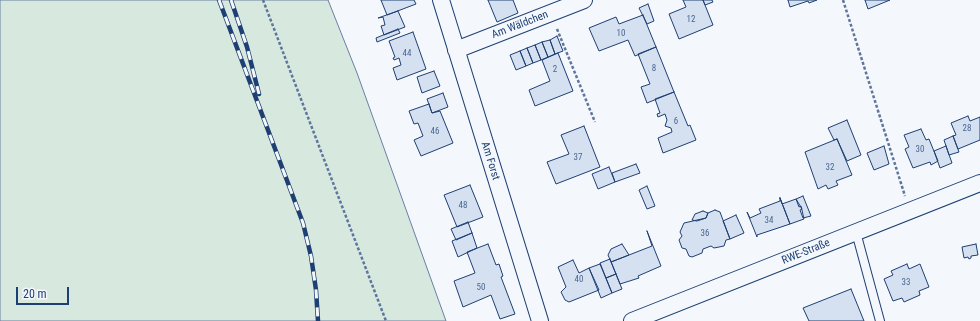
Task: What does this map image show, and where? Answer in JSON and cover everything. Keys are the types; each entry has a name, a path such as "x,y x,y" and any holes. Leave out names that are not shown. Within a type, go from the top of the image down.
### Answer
{"street":[{"name":"Am Forst","path":"441,0 540,321"},
{"name":"Am Wäldchen","path":"456,50 584,0"},
{"name":"RWE-Straße","path":"632,321 980,182"}],"lane":[{"path":"856,232 880,321"}],"path":[{"path":"263,0 386,321"},
{"path":"843,0 909,210"},
{"path":"551,14 595,122"}],"shaded area":[{"path":"0,0 328,0 357,73 446,321 0,321"}],"building":[{"path":"381,0 414,0 416,4 387,15"},
{"path":"488,0 513,0 518,13 497,22"},
{"path":"683,0 703,0 713,25 679,39 669,14 686,7"},
{"path":"703,0 712,0 713,2 705,5"},
{"path":"788,0 817,0 809,3 808,1 790,7"},
{"path":"865,0 890,0 868,9"},
{"path":"648,4 654,21 647,24 639,8"},
{"path":"398,11 405,27 384,35 381,26 385,25 383,17 378,18"},
{"path":"643,15 656,47 635,56 628,40 599,51 589,28 616,17 619,24"},
{"path":"398,29 400,33 377,42 376,38"},
{"path":"413,32 426,69 397,80 393,68 401,65 399,58 394,60 393,58 395,57 389,41"},
{"path":"557,36 563,51 555,54 550,40"},
{"path":"550,40 555,54 548,57 542,42"},
{"path":"542,42 548,57 541,60 535,45"},
{"path":"535,45 541,60 533,63 527,48"},
{"path":"656,47 674,92 647,103 641,87 650,84 638,54"},
{"path":"527,48 533,63 526,66 520,51"},
{"path":"520,51 526,66 516,70 510,55"},
{"path":"558,53 573,91 535,106 529,90 550,81 542,60"},
{"path":"434,71 440,86 422,93 417,77"},
{"path":"674,92 688,126 690,125 696,140 663,153 658,138 672,132 671,128 665,126 667,120 665,114 658,117 657,114 660,113 655,99"},
{"path":"443,93 448,107 432,113 427,99"},
{"path":"429,104 432,113 440,111 453,143 421,156 414,140 423,136 418,123 414,124 409,111"},
{"path":"968,116 970,121 980,117 980,140 958,149 953,136 956,135 951,123"},
{"path":"847,120 861,155 847,161 837,139 834,140 828,128"},
{"path":"584,126 600,167 556,184 547,162 569,154 561,135"},
{"path":"921,129 926,140 929,139 938,161 931,165 930,162 913,168 905,149 909,147 904,135"},
{"path":"953,136 959,152 949,155 944,140"},
{"path":"837,139 852,175 836,181 838,185 828,189 826,185 818,189 805,152"},
{"path":"884,146 889,164 874,170 867,153"},
{"path":"946,146 952,163 940,168 934,151"},
{"path":"636,164 640,173 615,182 612,173"},
{"path":"609,167 615,182 598,189 592,174"},
{"path":"470,185 483,217 457,227 444,195"},
{"path":"647,186 655,206 647,209 639,190"},
{"path":"803,196 811,216 803,218 800,210 802,209 796,199"},
{"path":"780,198 790,224 757,235 757,237 747,212 750,218 761,213 759,209 780,201"},
{"path":"796,199 799,207 801,206 804,219 790,224 782,204"},
{"path":"715,210 720,212 730,239 726,240 724,246 714,248 711,246 703,249 702,253 692,257 689,256 686,249 682,248 679,240 682,236 680,232 684,223 706,218 708,213"},
{"path":"703,211 708,213 706,218 697,221 692,220 695,214"},
{"path":"736,215 744,233 730,239 723,221"},
{"path":"468,222 472,233 456,240 451,229"},
{"path":"647,231 661,266 638,276 639,278 620,284 611,262 652,246"},
{"path":"472,233 477,248 458,257 452,241"},
{"path":"488,244 496,265 499,264 503,276 501,277 515,314 500,319 491,295 463,307 454,281 475,273 467,252"},
{"path":"622,244 629,255 611,262 608,255 611,249"},
{"path":"976,244 978,255 971,256 969,259 968,257 964,258 962,247"},
{"path":"610,259 616,274 606,278 600,263"},
{"path":"573,260 579,273 589,268 599,290 569,302 565,300 561,292 566,287 558,267"},
{"path":"600,264 612,293 601,298 589,268"},
{"path":"907,264 909,269 920,264 929,287 919,291 920,295 904,302 902,298 893,301 884,279 893,275 891,271"},
{"path":"616,274 622,289 612,293 606,278"},
{"path":"851,289 864,321 809,321 803,308"}],"railway":[{"path":"219,0 303,223 311,256 316,290 318,321"},
{"path":"231,0 247,47 259,94"}]}
